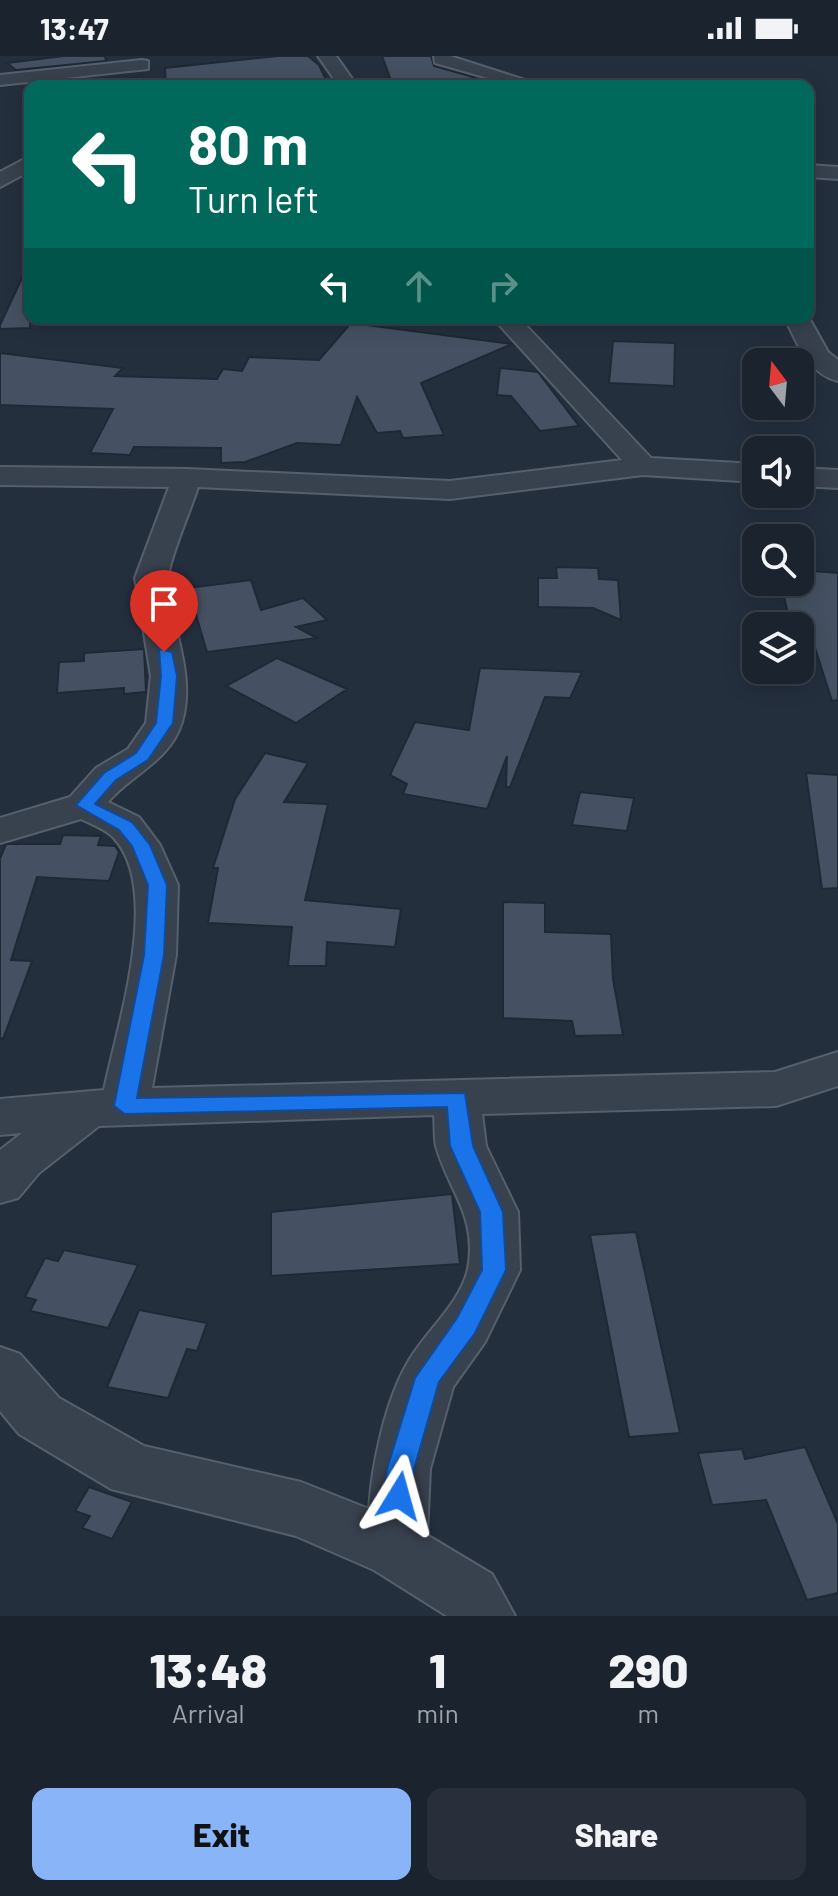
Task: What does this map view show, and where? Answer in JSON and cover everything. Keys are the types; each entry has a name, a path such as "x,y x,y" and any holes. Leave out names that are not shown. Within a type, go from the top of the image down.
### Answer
{"street":[{"path":"326,56 337,66 345,80"},
{"path":"442,56 441,59 514,80"},
{"path":"0,80 143,60 151,80"},
{"path":"0,181 24,166"},
{"path":"511,324 643,466"},
{"path":"800,324 817,356 838,373"},
{"path":"0,476 187,478 450,490 643,466 742,472"},
{"path":"0,831 84,805 110,776 142,757 164,723 169,676 151,578 187,478"},
{"path":"814,478 838,479"},
{"path":"0,1184 21,1160 107,1107 154,955 157,885 140,845 125,826 84,805"},
{"path":"0,1117 107,1107 776,1089 838,1069"},
{"path":"396,1550 401,1469 428,1378 466,1326 494,1270 492,1212 461,1146 457,1099"},
{"path":"0,1371 39,1416 132,1470 301,1510 396,1550 470,1595 483,1616"}],"building":[{"path":"64,56 105,56 106,61 16,70 7,63"},
{"path":"278,56 308,56 319,65 326,80 166,80 165,68"},
{"path":"382,56 431,56 434,66 473,77 468,80 391,80"},
{"path":"24,274 24,324 30,324 30,328 0,329"},
{"path":"350,324 512,344 421,383 444,435 403,438 400,431 377,433 357,397 341,445 297,443 245,462 221,463 221,448 134,447 130,455 90,453 113,409 0,405 0,353 123,368 115,376 217,379 223,369 242,371 249,357 319,360"},
{"path":"613,341 675,343 674,386 609,383"},
{"path":"500,368 538,372 579,426 540,431 511,396 497,395"},
{"path":"556,567 598,568 599,579 618,580 621,620 593,608 538,607 538,578 557,578"},
{"path":"814,571 838,573 838,700 832,701 814,648 814,612 788,612 784,596 814,596"},
{"path":"251,580 261,610 303,598 327,620 296,627 317,638 207,652 188,588"},
{"path":"144,649 146,692 124,694 124,688 57,693 59,662 84,661 84,653"},
{"path":"277,658 347,689 296,723 226,686"},
{"path":"480,668 582,672 570,698 545,697 510,787 506,787 507,756 487,809 403,794 407,784 390,775 415,722 469,730"},
{"path":"265,753 308,763 284,802 328,804 305,900 401,909 395,947 327,942 326,966 288,966 292,927 208,923 218,868 213,868 235,799"},
{"path":"806,773 838,775 838,888 822,889"},
{"path":"580,792 634,798 627,831 572,825"},
{"path":"63,835 101,836 98,845 115,846 119,852 109,881 37,877 11,960 32,961 3,1039 0,1038 0,859 6,844 60,844"},
{"path":"503,902 545,903 545,932 611,934 613,979 623,1035 575,1036 572,1021 503,1018"},
{"path":"452,1194 460,1264 271,1276 271,1212"},
{"path":"636,1232 680,1433 629,1437 590,1235"},
{"path":"64,1250 138,1265 108,1328 30,1311 36,1300 25,1297 45,1258 58,1261"},
{"path":"139,1310 207,1323 197,1351 187,1349 168,1398 107,1387"},
{"path":"805,1447 838,1524 838,1593 807,1600 766,1500 712,1505 698,1453 742,1449 745,1459"},
{"path":"89,1487 132,1502 112,1539 82,1528 90,1516 75,1511"}],"route":[{"path":"164,652 169,676 164,723 142,757 110,776 84,805 125,826 140,845 157,885 154,955 125,1106 457,1099 461,1146 492,1212 494,1270 466,1326 428,1378 401,1469 399,1496"}]}
